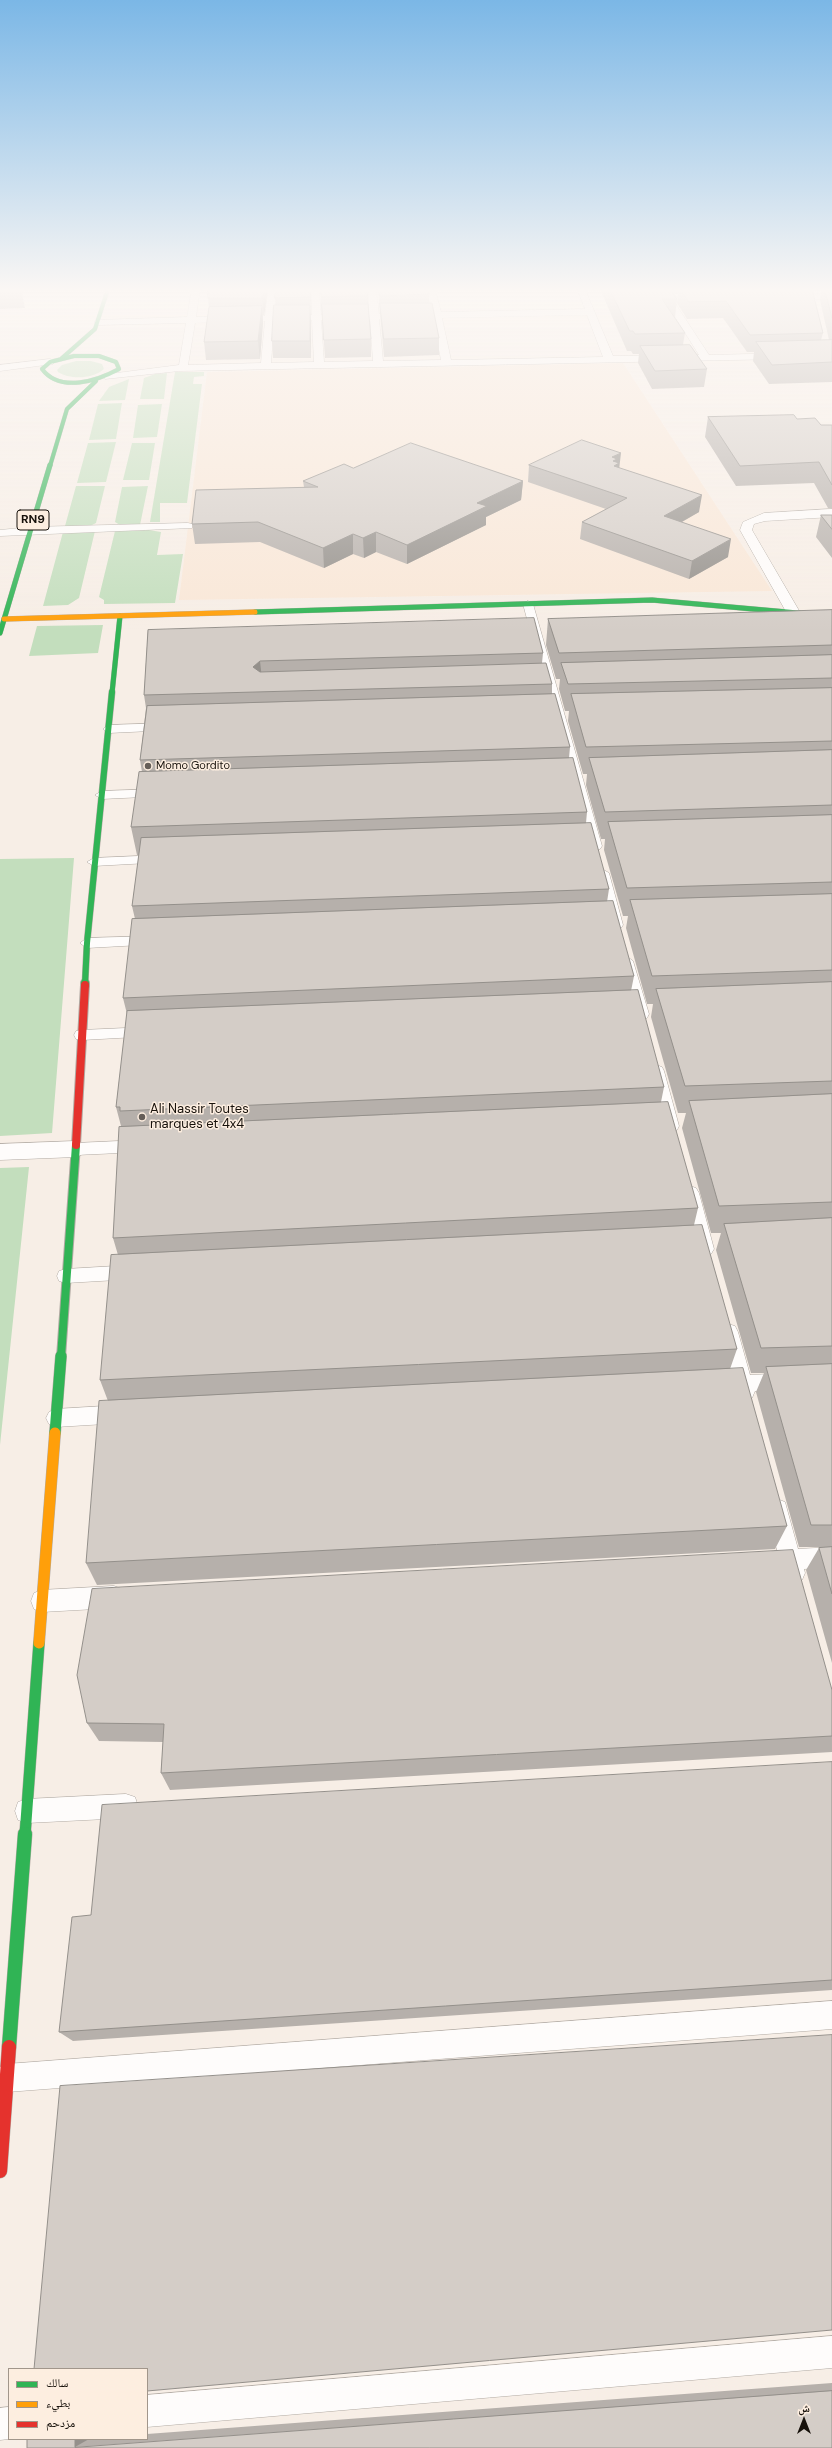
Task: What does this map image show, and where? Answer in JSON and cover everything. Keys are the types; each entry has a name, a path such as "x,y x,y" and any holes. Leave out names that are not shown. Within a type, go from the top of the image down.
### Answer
{"street":[{"name":"RN9","path":"0,632 30,531 64,403"},
{"path":"794,614 746,530 749,522 764,517 832,513"},
{"path":"4,619 652,600 794,614 832,616"},
{"path":"0,2171 76,1149 87,943 120,616"},
{"path":"0,1152 76,1149"}],"lane":[{"path":"0,533 188,526"},
{"path":"528,604 646,1033"},
{"path":"109,729 180,727"},
{"path":"102,795 173,793"},
{"path":"94,862 174,859"},
{"path":"87,943 166,940"},
{"path":"82,1035 162,1032"},
{"path":"652,1055 676,1144"},
{"path":"76,1149 155,1145"},
{"path":"685,1175 710,1265"},
{"path":"66,1276 154,1271"},
{"path":"724,1317 749,1406"},
{"path":"710,1385 832,1379"},
{"path":"56,1418 144,1413"},
{"path":"772,1491 799,1590"},
{"path":"758,1561 832,1557"},
{"path":"42,1601 138,1596"},
{"path":"27,1811 146,1804"},
{"path":"7,2078 832,2015"},
{"path":"148,2411 832,2352"}],"shaded area":[{"path":"203,403 649,403 772,591 179,600"}],"green space":[{"path":"122,403 116,439 89,440 98,404"},
{"path":"170,403 200,403 187,503 160,503 160,522 150,522"},
{"path":"162,404 157,437 133,438 138,405"},
{"path":"116,442 106,482 77,483 88,443"},
{"path":"132,443 155,443 149,480 123,480"},
{"path":"76,486 105,486 96,523 90,526 65,526"},
{"path":"148,486 140,525 120,525 115,522 122,487"},
{"path":"149,530 161,532 157,555 183,554 175,603 104,604 104,600 99,597 115,531"},
{"path":"95,531 79,598 68,605 43,606 63,532"},
{"path":"103,625 98,653 29,656 37,626"},
{"path":"74,858 52,1133 0,1136 0,859"},
{"path":"29,1167 0,1445 0,1168"}],"building":[{"path":"794,415 797,419 815,418 821,425 832,425 832,485 819,462 740,466 708,417"},
{"path":"582,440 621,453 612,457 617,459 613,461 619,463 614,466 702,495 664,516 731,539 692,561 582,522 627,498 529,465"},
{"path":"411,443 523,481 477,503 487,506 407,545 376,532 363,538 353,534 323,548 258,522 192,524 196,490 318,487 303,481 344,464 353,468"},
{"path":"821,515 832,515 832,529"},
{"path":"832,610 832,645 559,653 548,619"},
{"path":"534,618 543,653 260,661 253,667 260,672 546,663 552,684 144,695 148,630"},
{"path":"832,655 832,678 568,684 561,663"},
{"path":"832,688 832,741 586,747 571,694"},
{"path":"555,694 570,747 140,760 147,706"},
{"path":"832,750 832,805 605,812 589,758"},
{"path":"573,758 587,812 131,827 139,772"},
{"path":"832,815 832,882 627,888 608,822"},
{"path":"591,823 609,889 132,906 141,838"},
{"path":"832,894 832,970 652,976 630,900"},
{"path":"613,901 634,976 123,998 132,919"},
{"path":"832,982 832,1081 685,1086 656,989"},
{"path":"638,990 664,1087 120,1111 120,1107 116,1107 127,1011"},
{"path":"832,1094 832,1202 719,1206 689,1101"},
{"path":"668,1102 698,1208 113,1238 119,1127"},
{"path":"832,1218 832,1346 761,1348 724,1224"},
{"path":"702,1225 737,1349 100,1380 111,1255"},
{"path":"832,1364 832,1525 811,1525 766,1367"},
{"path":"743,1368 787,1526 86,1563 99,1401"},
{"path":"832,1547 832,1594 819,1548"},
{"path":"793,1550 832,1690 832,1736 161,1773 164,1724 87,1723 77,1675 92,1589"},
{"path":"832,1762 832,1980 59,2032 72,1917 91,1915 102,1805"},
{"path":"832,2035 832,2330 148,2391 148,2368 34,2368 60,2086"},
{"path":"832,2391 832,2448 27,2448 27,2440 75,2440 75,2447"}],"traffic: fast":[{"path":"0,633 67,409 73,403"},
{"path":"255,612 652,600 832,616"},
{"path":"85,985 87,943 120,616"},
{"path":"55,1433 76,1145"},
{"path":"9,2047 39,1643"}],"traffic: slow":[{"path":"4,619 255,612"},
{"path":"39,1643 55,1433"}],"traffic: jam":[{"path":"76,1145 85,985"},
{"path":"0,2171 9,2047"}],"place":[{"name":"Momo Gordito","path":"148,766"},
{"name":"Ali Nassir Toutes marques et 4x4","path":"142,1117"}]}
